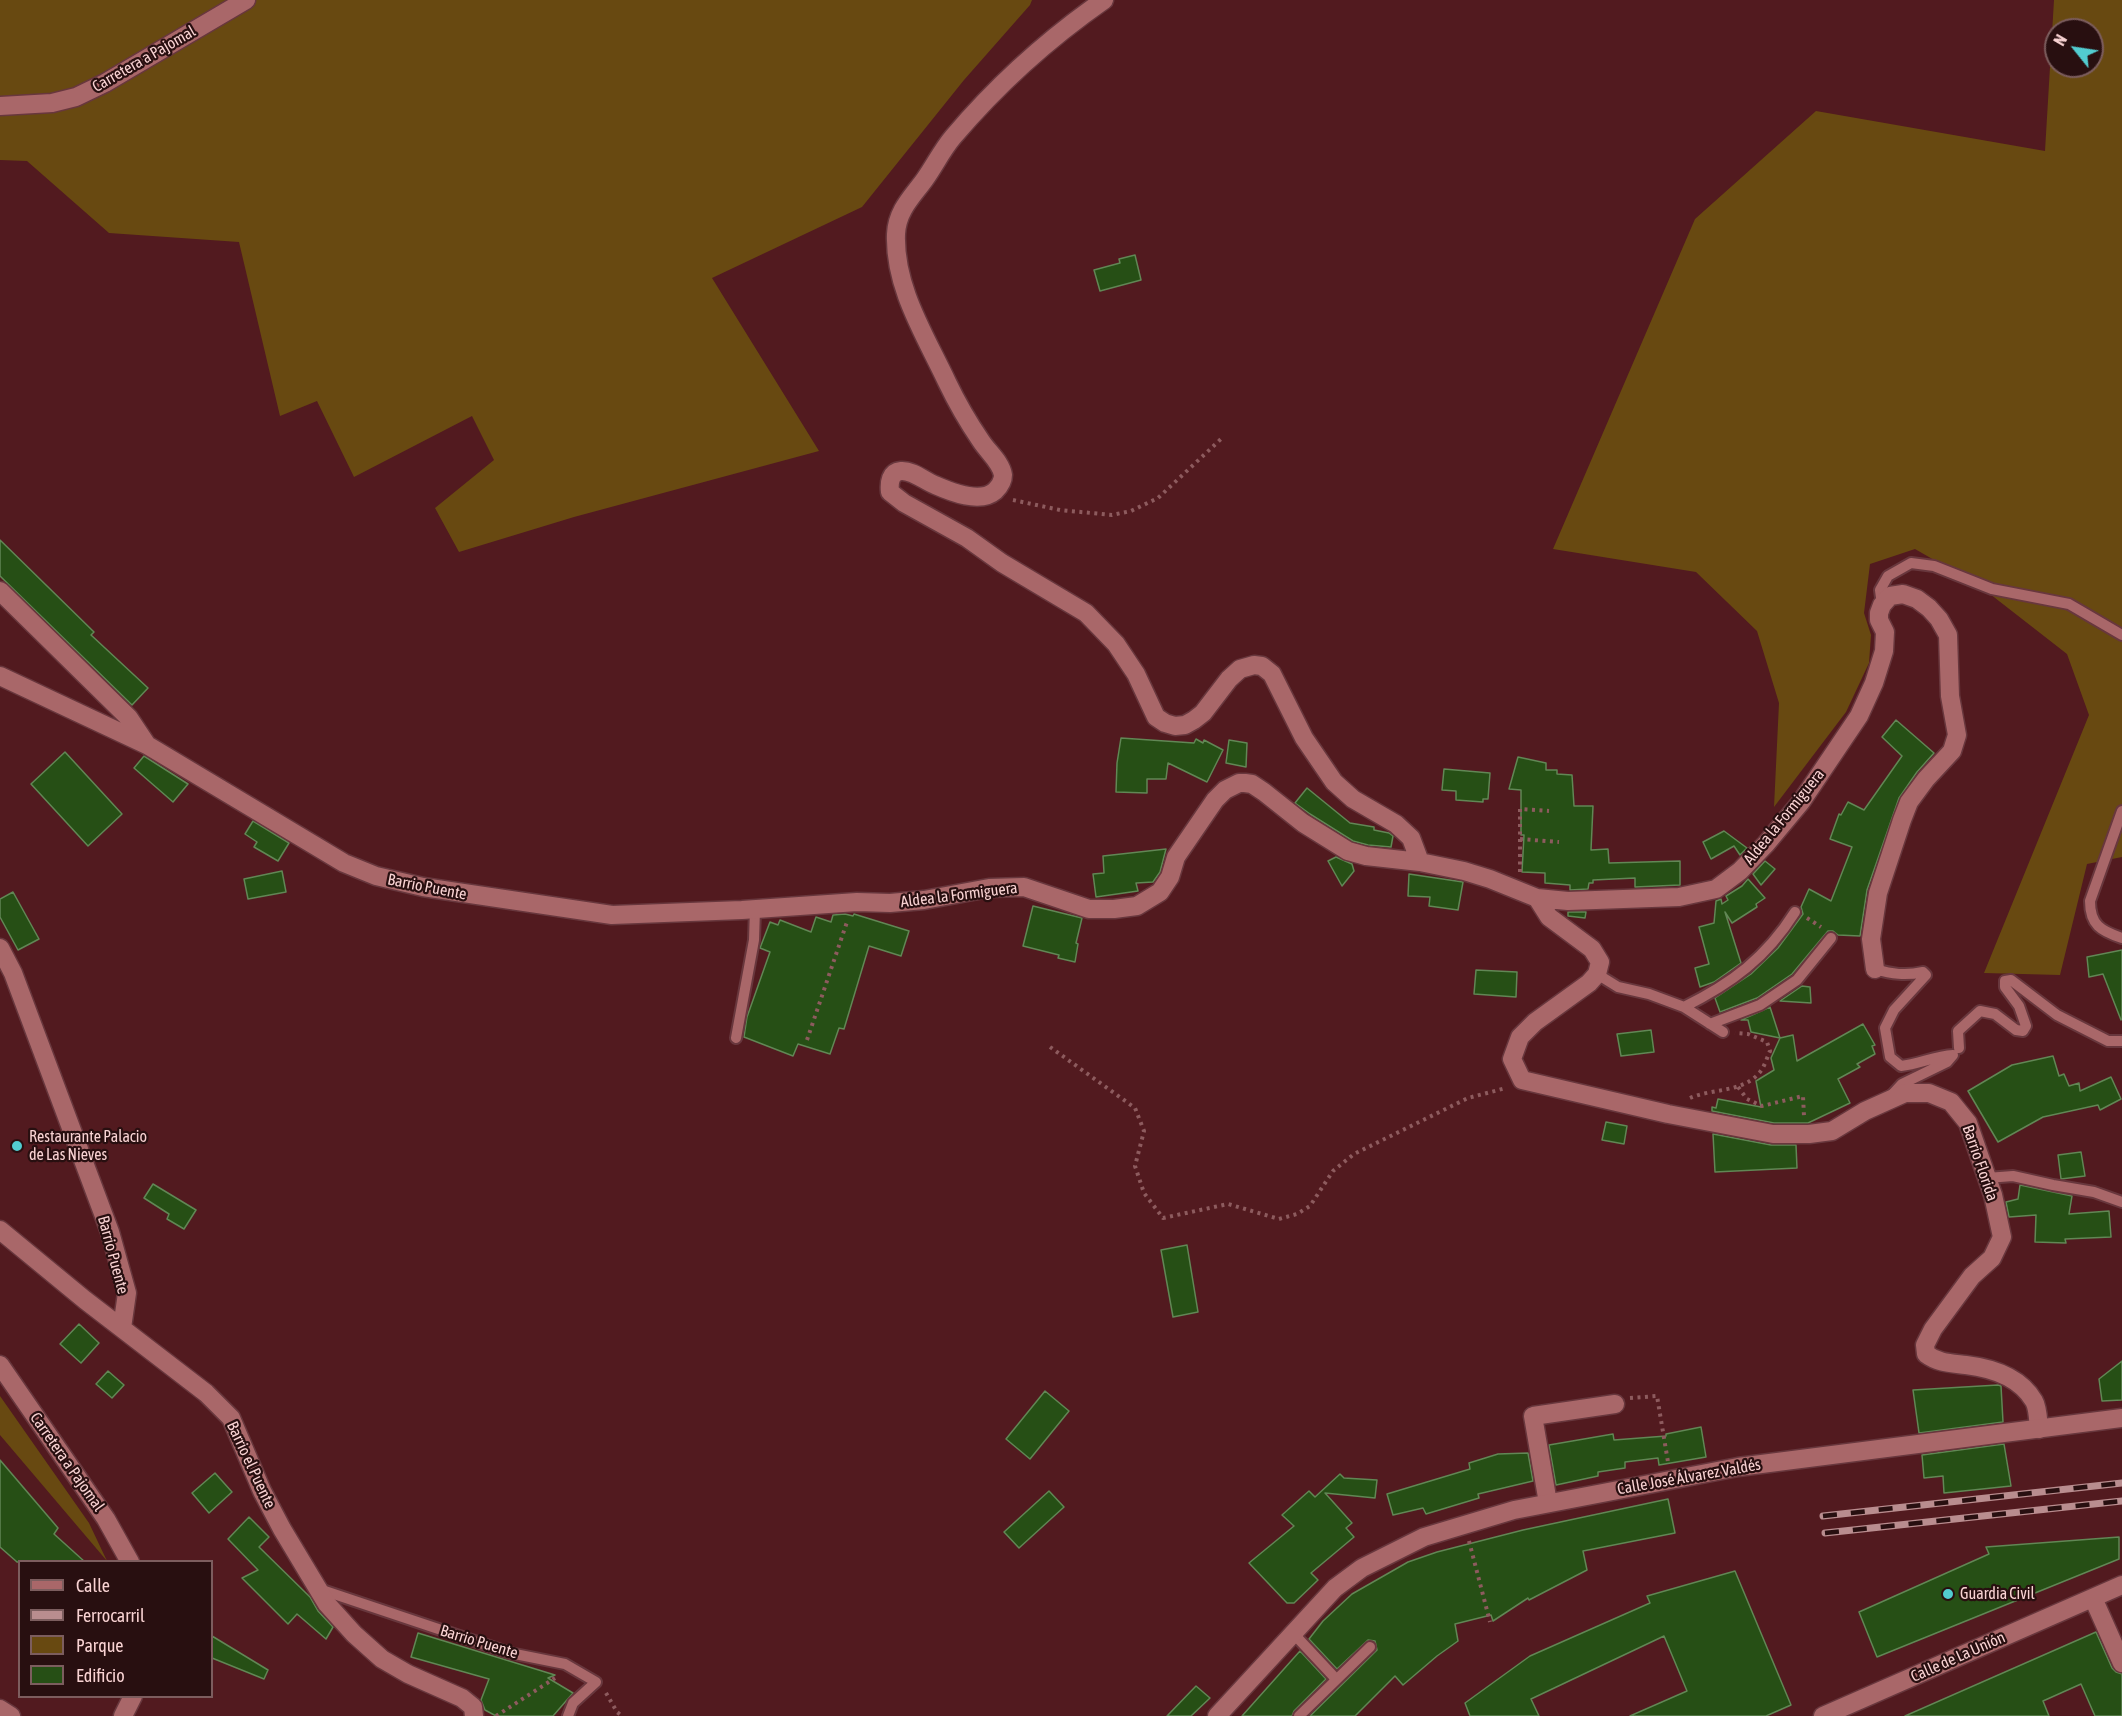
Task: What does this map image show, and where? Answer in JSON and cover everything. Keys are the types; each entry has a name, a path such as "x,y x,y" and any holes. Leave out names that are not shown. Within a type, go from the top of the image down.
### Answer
{"street":[{"name":"Carretera a Pajomal","path":"0,106 52,103 76,97 105,83 246,0"},
{"path":"1104,0 1037,52 1004,82 952,138 925,180 909,199 899,218 896,232 902,284 958,406 999,465 1003,477 1000,486 992,493 979,497 957,493 902,471 895,473 889,485 891,492 904,503 967,538 1086,613 1116,644 1136,674 1156,717 1165,723 1175,726 1185,725 1194,720 1203,713 1229,679 1240,669 1254,665 1262,666 1272,674 1304,738 1334,782 1353,799 1396,824 1411,838 1420,862"},
{"name":"Barrio Puente","path":"0,591 129,718 147,745"},
{"path":"1875,969 1871,939 1878,893 1902,820 1910,802 1926,779 1952,751 1957,735 1950,696 1947,635 1939,619 1917,599 1903,594 1890,596 1882,605"},
{"name":"Aldea la Formiguera","path":"748,909 852,902 890,903 924,900 989,888 1024,887 1089,909 1137,906 1160,892 1170,877 1180,850 1215,800 1224,790 1239,783 1252,784 1303,823 1348,851 1366,856 1420,862 1490,879 1537,898 1568,901 1678,897 1716,889 1740,870 1766,844 1801,802 1859,716 1874,683 1884,651 1886,632 1879,613 1882,605"},
{"name":"Barrio Puente","path":"0,676 147,745 344,863 376,876 423,887 612,915 748,909"},
{"path":"1522,1080 1512,1059 1520,1037 1535,1022 1589,983 1597,974 1600,962 1592,950 1549,917 1537,898"},
{"name":"Barrio Puente","path":"0,948 13,973 110,1232 127,1293 122,1328"},
{"name":"Barrio Florida","path":"1522,1080 1668,1114 1773,1134 1832,1131 1865,1111 1905,1093 1929,1093 1951,1102 1968,1123 1987,1178 2002,1237 1992,1258 1972,1276 1933,1329 1925,1345 1926,1354 1935,1361 1988,1368 2008,1377 2026,1391 2036,1403 2039,1429"},
{"name":"Barrio el Puente","path":"0,1230 206,1394 231,1418 262,1491 327,1604 354,1634 382,1659 408,1674 462,1698 472,1707 474,1716"},
{"name":"Carretera a Pajomal","path":"0,1365 106,1519 129,1560"},
{"path":"1548,1503 1533,1416 1615,1404"},
{"name":"Calle José Álvarez Valdés","path":"1217,1716 1335,1588 1362,1568 1424,1537 1514,1510 1738,1467 2122,1418"},
{"name":"Calle de La Unión","path":"1823,1716 2122,1585"},
{"path":"2093,1598 2122,1663"},
{"path":"123,1716 132,1698"},
{"path":"0,1709 12,1716"}],"lane":[{"name":"Aldea la Formiguera","path":"1882,605 1880,590 1888,576 1911,562 1934,566 1992,589 2069,604 2122,635"},
{"path":"2122,811 2090,901 2090,914 2097,925 2108,933 2122,938"},
{"path":"736,1038 754,940 748,909"},
{"path":"1684,1007 1740,975 1767,951 1795,912"},
{"path":"1710,1024 1760,1005 1797,980 1831,938"},
{"path":"1875,969 1891,974 1908,975 1923,972 1926,975 1894,1010 1885,1028 1890,1057 1901,1066 1919,1064 1937,1056 1953,1055 1947,1062 1902,1084 1887,1101"},
{"path":"1597,974 1618,987 1649,994 1684,1007 1723,1032"},
{"path":"1959,1048 1958,1031 1980,1011 1995,1014 2016,1030 2023,1031 2026,1026 2019,1006 2005,987 2005,981 2011,980 2057,1016 2109,1041 2122,1041"},
{"path":"1987,1178 2013,1176 2094,1192 2122,1202"},
{"name":"Barrio Puente","path":"318,1588 499,1650 565,1664 596,1682"},
{"path":"1293,1633 1336,1679"},
{"path":"1299,1716 1370,1647"},
{"path":"568,1716 573,1703 596,1682"}],"path":[{"path":"992,493 1015,501 1060,510 1112,514 1131,511 1158,498 1221,439"},
{"path":"1519,878 1520,808 1549,811"},
{"path":"1520,839 1559,842"},
{"path":"807,1040 851,912 852,902"},
{"path":"1668,1114 1672,1106 1698,1095 1742,1087 1760,1072 1770,1051 1767,1042 1748,1034 1723,1032"},
{"path":"1050,1047 1134,1108 1144,1131 1135,1166 1144,1193 1163,1218 1228,1204 1279,1219 1296,1214 1310,1206 1333,1170 1354,1154 1468,1098 1514,1086 1522,1080"},
{"path":"1738,1087 1747,1099 1762,1106 1803,1096 1805,1134"},
{"path":"1615,1404 1617,1400 1657,1396 1671,1480"},
{"path":"1464,1526 1490,1622"},
{"path":"496,1716 554,1679"},
{"path":"596,1682 603,1687 616,1714 622,1716"}],"green space":[{"path":"0,0 1032,0 862,207 712,278 819,451 574,517 459,552 435,508 494,460 472,416 354,477 317,401 280,416 239,242 109,233 27,161 0,160"},
{"path":"2054,0 2122,0 2122,857 2087,864 2060,975 1984,973 2089,715 2067,654 1981,587 1915,549 1870,564 1864,613 1871,635 1869,663 1846,712 1774,807 1779,703 1757,631 1696,572 1553,549 1695,219 1816,111 2045,151 2049,78 2104,78 2104,18 2053,18"},
{"path":"0,1396 89,1523 107,1560 106,1560 0,1435"}],"building":[{"path":"1135,255 1141,280 1100,291 1094,270 1120,263 1119,259"},
{"path":"0,540 94,632 91,635 148,688 132,705 0,576"},
{"path":"1896,720 1934,753 1899,798 1867,890 1860,936 1838,935 1833,931 1828,931 1792,974 1757,998 1720,1012 1715,998 1751,974 1778,948 1803,914 1801,907 1809,889 1831,901 1852,847 1830,839 1839,814 1841,815 1848,802 1864,810 1902,756 1882,737"},
{"path":"1121,738 1194,743 1196,739 1203,743 1204,740 1223,750 1207,782 1168,763 1166,779 1147,779 1147,793 1116,792"},
{"path":"1229,740 1247,743 1246,767 1226,763"},
{"path":"65,752 122,814 88,846 31,784"},
{"path":"144,756 188,784 173,802 134,768"},
{"path":"1518,757 1546,763 1546,770 1557,770 1557,774 1572,775 1574,806 1593,806 1591,850 1608,849 1609,863 1680,861 1680,885 1635,887 1635,878 1593,880 1593,883 1589,883 1588,889 1570,890 1570,885 1545,883 1545,873 1522,872 1524,835 1521,835 1521,790 1509,789"},
{"path":"1444,769 1490,773 1488,799 1483,799 1483,802 1456,800 1456,791 1442,790"},
{"path":"1307,788 1350,823 1374,827 1374,830 1389,833 1393,836 1391,847 1353,841 1310,814 1295,803"},
{"path":"253,821 289,843 278,861 254,847 257,842 245,834"},
{"path":"1724,831 1747,848 1740,855 1734,846 1711,859 1703,842"},
{"path":"1166,849 1160,872 1153,882 1136,883 1138,891 1096,897 1093,874 1104,873 1103,856"},
{"path":"1336,857 1352,864 1354,871 1342,886 1328,861"},
{"path":"1765,861 1775,869 1761,885 1753,874"},
{"path":"282,871 286,892 248,899 244,879"},
{"path":"1409,874 1463,882 1458,910 1429,906 1430,897 1408,896"},
{"path":"1748,879 1765,898 1756,904 1757,907 1732,923 1725,912 1741,963 1714,982 1700,987 1695,968 1709,964 1699,927 1714,923 1716,901 1721,899 1722,904 1728,900 1726,896 1742,886"},
{"path":"13,892 39,939 18,950 0,917 0,899"},
{"path":"1033,906 1082,918 1076,943 1078,944 1075,962 1058,958 1059,955 1023,946"},
{"path":"1568,912 1586,912 1585,918 1568,916"},
{"path":"854,914 909,931 901,956 869,946 844,1029 839,1028 830,1054 798,1044 793,1056 744,1037 747,1017 770,952 760,948 770,922 778,925 780,920 811,932 816,917 831,922 833,915 853,916"},
{"path":"2122,950 2121,1020 2103,974 2089,977 2087,957"},
{"path":"1476,970 1517,972 1516,997 1474,994"},
{"path":"1802,986 1810,987 1811,1003 1780,1001"},
{"path":"1770,1007 1780,1038 1751,1032 1748,1020 1741,1020"},
{"path":"1863,1024 1875,1045 1872,1046 1875,1054 1857,1064 1860,1067 1838,1079 1850,1103 1808,1123 1774,1123 1712,1111 1712,1107 1716,1108 1718,1099 1761,1107 1756,1081 1774,1070 1771,1058 1780,1038 1793,1035 1797,1061"},
{"path":"1651,1030 1654,1052 1621,1056 1617,1034"},
{"path":"2053,1056 2059,1076 2064,1074 2069,1086 2079,1083 2080,1091 2111,1077 2121,1099 2100,1110 2098,1105 2043,1117 1998,1142 1968,1091 2012,1065"},
{"path":"1606,1122 1627,1126 1624,1144 1602,1140"},
{"path":"1713,1134 1771,1145 1796,1145 1797,1168 1715,1172"},
{"path":"2081,1152 2085,1176 2061,1179 2058,1155"},
{"path":"153,1184 196,1210 184,1229 167,1219 169,1214 144,1198"},
{"path":"2020,1185 2072,1196 2069,1214 2109,1211 2111,1237 2065,1239 2066,1243 2035,1242 2036,1215 2009,1217 2006,1202 2018,1199"},
{"path":"1187,1245 1198,1312 1173,1317 1161,1250"},
{"path":"79,1324 99,1343 81,1363 60,1344"},
{"path":"2122,1361 2122,1400 2102,1401 2099,1379"},
{"path":"108,1371 124,1385 112,1398 96,1384"},
{"path":"2001,1386 2003,1422 1919,1433 1913,1390"},
{"path":"1045,1391 1069,1411 1030,1459 1006,1439"},
{"path":"1701,1427 1706,1457 1659,1465 1658,1458 1625,1462 1625,1468 1598,1472 1598,1476 1556,1485 1549,1445 1613,1434 1614,1440 1666,1436 1666,1434"},
{"path":"2004,1444 2011,1486 1944,1493 1943,1476 1924,1478 1922,1455"},
{"path":"1528,1453 1533,1481 1478,1494 1479,1498 1426,1514 1423,1508 1393,1515 1387,1494 1470,1469 1469,1463 1498,1454"},
{"path":"0,1460 58,1528 54,1534 83,1560 18,1560 17,1562 0,1547"},
{"path":"215,1473 232,1492 209,1513 192,1493"},
{"path":"1340,1474 1344,1478 1377,1480 1375,1498 1325,1493 1352,1523 1346,1528 1354,1537 1311,1573 1318,1580 1294,1603 1287,1603 1249,1563 1294,1526 1282,1515 1309,1491 1315,1497"},
{"path":"1049,1491 1064,1507 1019,1548 1004,1532"},
{"path":"1668,1499 1675,1533 1583,1551 1587,1570 1529,1600 1528,1598 1493,1621 1491,1615 1455,1624 1458,1641 1403,1685 1395,1676 1355,1716 1310,1716 1377,1650 1375,1641 1368,1640 1337,1669 1309,1639 1323,1621 1352,1594 1408,1562 1437,1552 1523,1530"},
{"path":"249,1517 269,1537 259,1547 310,1597 318,1611 333,1627 326,1639 297,1614 288,1624 242,1578 258,1570 228,1539"},
{"name":"Guardia Civil","path":"2119,1537 2119,1559 1877,1657 1859,1612 1989,1554 1986,1547"},
{"path":"1735,1571 1791,1705 1766,1716 1630,1716 1687,1691 1664,1636 1531,1699 1539,1716 1470,1716 1465,1703 1530,1656 1650,1603 1647,1596"},
{"path":"2096,1632 2112,1668 2122,1674 2122,1716 2095,1716 2081,1684 2043,1701 2049,1716 1905,1716"},
{"path":"418,1633 555,1675 548,1678 573,1693 553,1716 496,1716 485,1710 481,1700 489,1679 411,1657"},
{"path":"213,1637 268,1670 264,1679 213,1658"},
{"path":"1300,1651 1326,1679 1294,1711 1292,1716 1242,1716"},
{"path":"1196,1686 1210,1698 1191,1716 1167,1716"}],"railway":[{"path":"1823,1516 2122,1483"},
{"path":"1825,1533 2122,1501"}],"place":[{"name":"Restaurante Palacio de Las Nieves","path":"17,1146"},
{"name":"Guardia Civil","path":"1948,1594"}]}
